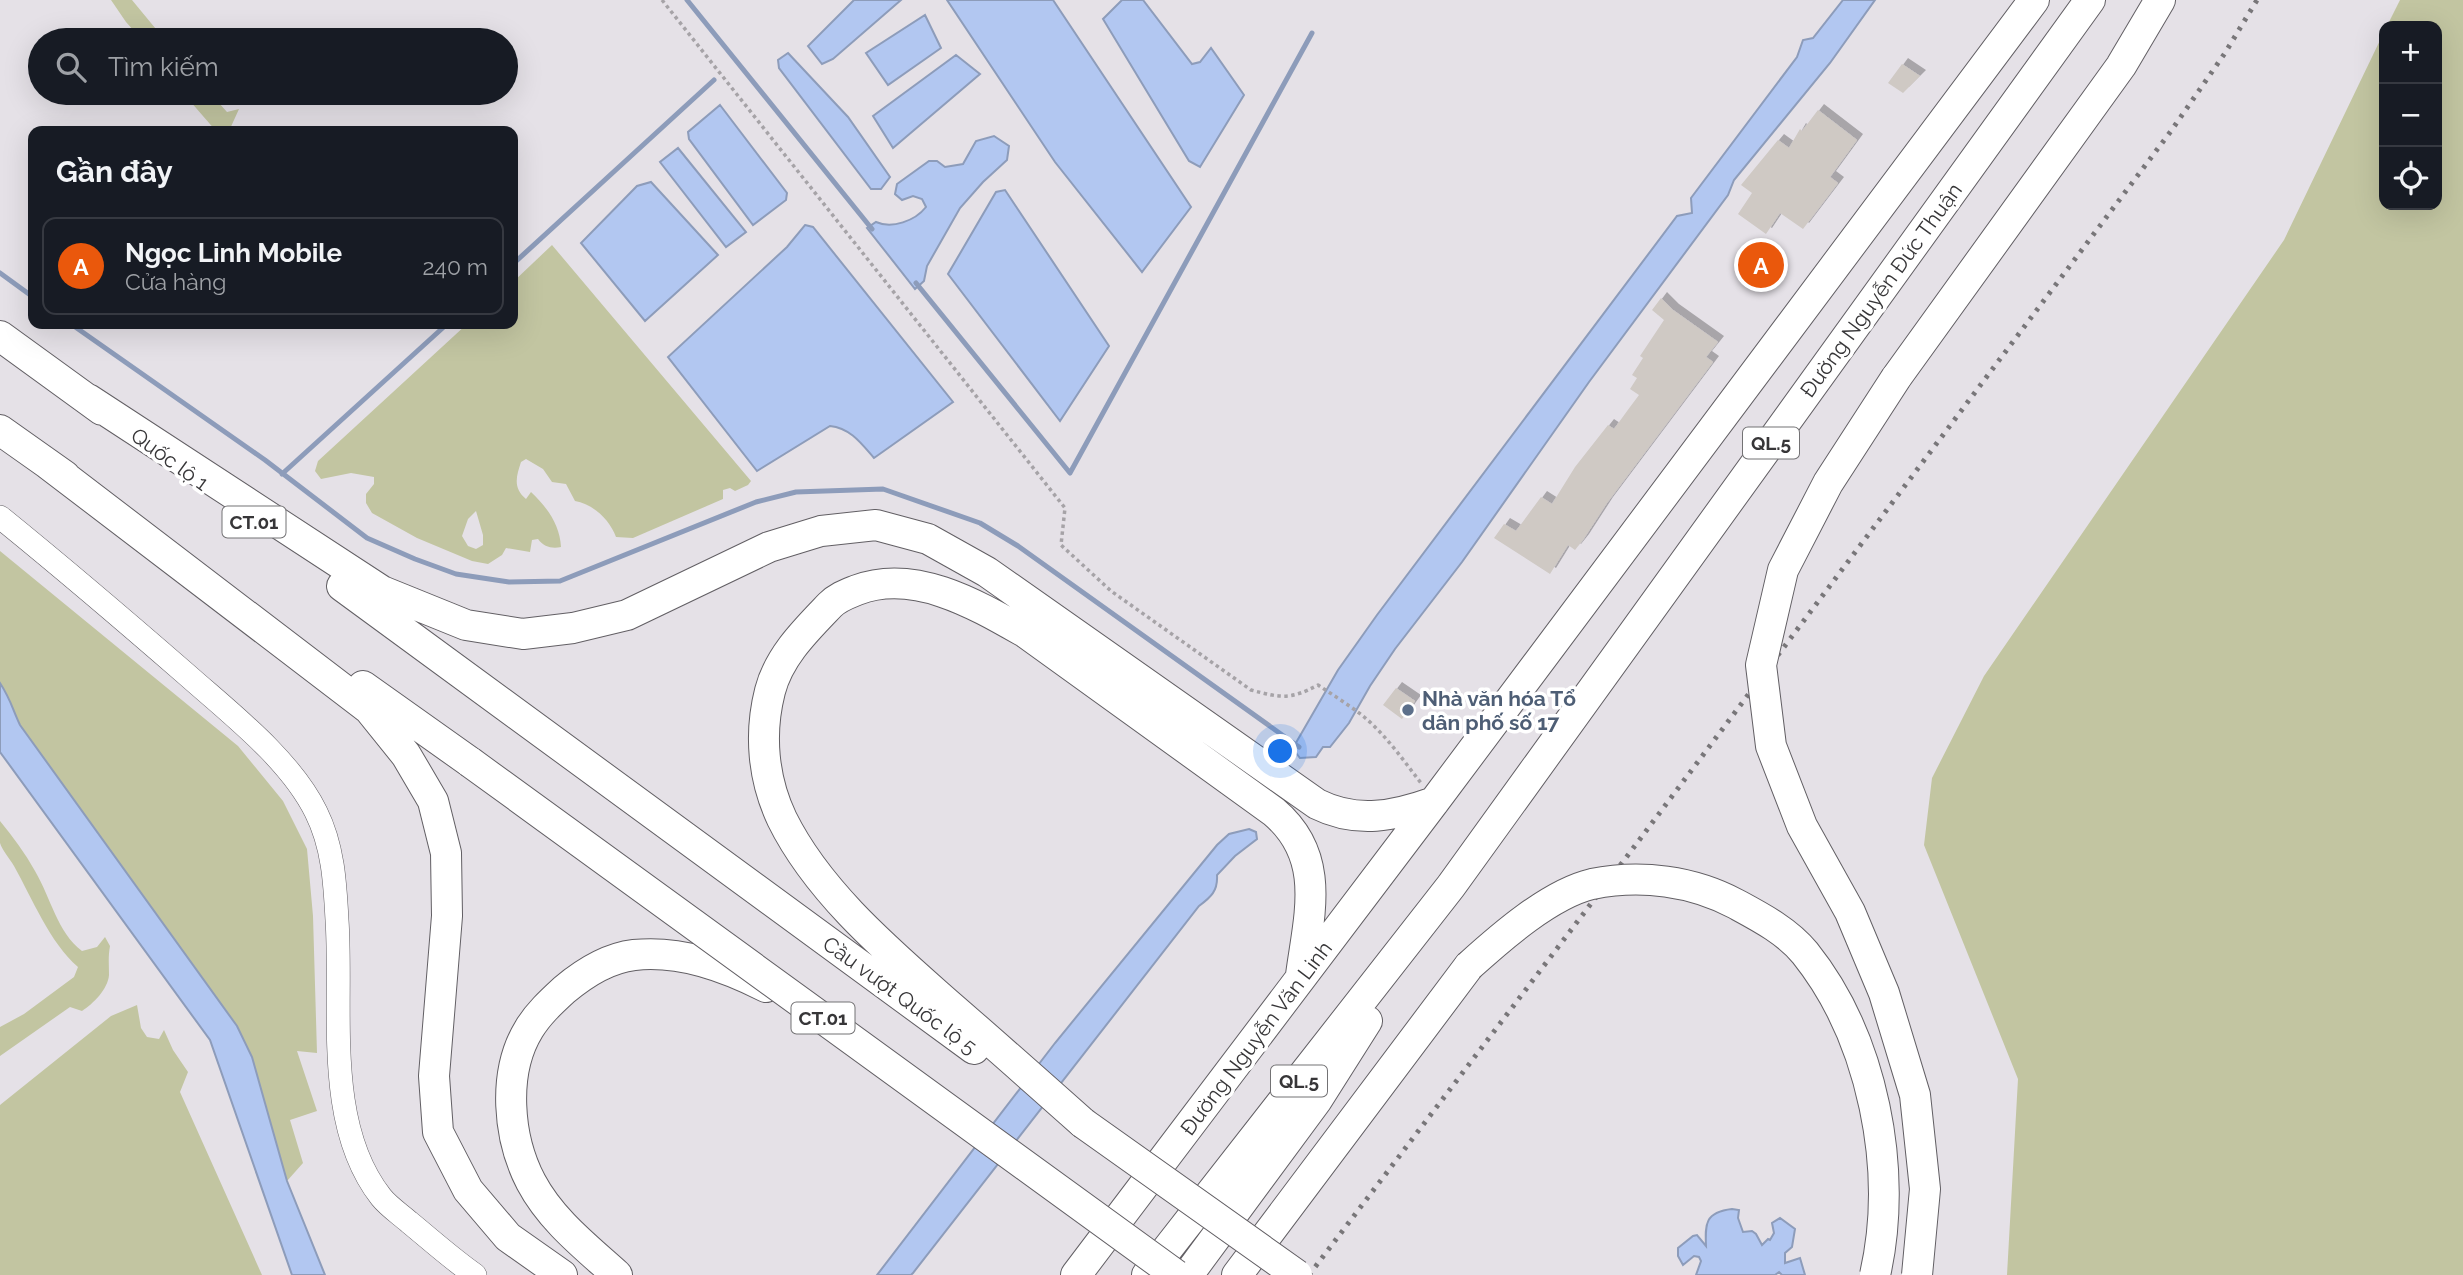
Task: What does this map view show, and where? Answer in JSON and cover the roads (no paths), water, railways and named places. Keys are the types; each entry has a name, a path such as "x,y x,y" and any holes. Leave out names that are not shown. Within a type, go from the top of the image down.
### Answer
{"highway":[{"name":"QL.5","path":"1434,802 2034,0"},
{"name":"Đường Nguyễn Đức Thuận","path":"1451,886 2090,0"},
{"path":"1917,1275 1925,1189 1915,1095 1884,993 1850,912 1802,826 1772,746 1760,665 1783,569 1828,483 1896,378 2120,66 2160,0"},
{"name":"Quốc lộ 1","path":"0,337 508,708"},
{"path":"88,399 382,591 466,625 523,634 573,628 627,615 769,547 821,531 876,525 928,539 988,572 1317,804 1342,814 1372,817 1391,815 1434,802"},
{"name":"CT.01","path":"0,430 470,762 1176,1275"},
{"path":"48,464 369,709 406,755 433,801 446,853 447,916 434,1076 438,1132 468,1190 508,1237 562,1275"},
{"path":"1083,1123 880,944 817,874 782,819 766,773 762,731 770,689 785,655 837,598 869,586 901,584 939,590 985,610 1026,634 1274,812 1295,833 1305,852 1311,900 1301,979"},
{"name":"Cầu vượt Quốc lộ 5","path":"508,708 970,1046 1296,1275"},
{"name":"Đường Nguyễn Văn Linh","path":"1076,1275 1434,802"},
{"path":"1237,1275 1469,966 1505,934 1553,901 1590,885 1645,879 1683,884 1719,895 1769,922 1803,951 1829,988 1849,1023 1865,1066 1877,1126 1882,1169 1882,1215 1875,1275"},
{"name":"QL.5","path":"1147,1275 1451,886"},
{"path":"1188,1275 1317,1100 1451,886"},
{"path":"617,1275 548,1208 531,1183 522,1162 512,1117 512,1088 517,1055 528,1030 544,1009 574,981 591,970 632,956 663,955 692,959 731,970 768,988 933,1098"}],"main road":[{"path":"0,517 79,581 261,740 315,809 332,854 338,932 339,1074 354,1142 366,1174 382,1199 475,1275"}],"water":[{"path":"854,0 901,0 833,59 822,64 808,46"},
{"path":"947,0 1053,0 1191,207 1142,272 1055,162"},
{"path":"1122,0 1143,0 1192,64 1200,62 1211,48 1244,95 1200,167 1189,161 1103,19"},
{"path":"1843,0 1875,0 1830,63 1734,180 1728,195 1589,382 1462,562 1395,649 1349,723 1330,747 1323,747 1316,757 1300,758 1293,749 1297,741 1338,670 1377,615 1677,216 1692,213 1691,198 1797,57 1803,40 1813,38"},
{"path":"925,15 941,48 888,85 866,53"},
{"path":"788,53 848,117 890,177 881,189 871,189 779,68 778,60"},
{"path":"956,55 980,74 893,148 873,116"},
{"path":"720,105 787,193 786,200 753,225 689,139 688,132"},
{"path":"994,136 1009,146 1007,160 960,208 927,266 924,281 915,289 867,228 876,222 896,224 916,216 926,207 922,199 913,196 902,200 895,194 897,184 929,161 937,161 945,167 963,164 976,141"},
{"path":"678,148 746,232 726,247 660,162"},
{"path":"651,182 718,255 645,321 581,243 637,186"},
{"path":"1005,190 1109,346 1060,421 948,274 996,192"},
{"path":"805,225 813,227 953,402 874,458 849,433 830,426 757,471 668,357 787,247"},
{"path":"0,683 20,725 237,1026 252,1057 287,1181 325,1275 292,1275 210,1040 0,752"},
{"path":"1249,829 1256,832 1257,839 1217,875 1213,893 1199,906 913,1273 877,1275 1055,1043 1217,845 1229,834"},
{"path":"1739,1210 1738,1218 1743,1232 1752,1231 1762,1245 1770,1240 1774,1233 1772,1223 1780,1218 1795,1229 1792,1247 1785,1253 1785,1263 1800,1258 1805,1275 1782,1275 1779,1272 1775,1275 1696,1275 1701,1261 1694,1256 1683,1265 1678,1256 1678,1248 1697,1235 1706,1246 1708,1220 1716,1213"}],"waterway":[{"path":"687,0 872,229"},
{"path":"916,283 1070,473 1312,33"},
{"path":"518,259 714,80"},
{"path":"0,273 28,293"},
{"path":"78,329 265,460 367,538 456,574 509,582 560,581 756,502 796,492 883,489 980,523 1018,546 1299,747"},
{"path":"282,474 442,329"}],"railway":[{"path":"1309,1275 2171,131 2225,53 2257,0"}],"place":[{"name":"Ngọc Linh Mobile","path":"1761,265"},
{"name":"Nhà văn hóa Tổ dân phố số 17","path":"1408,710"}]}
